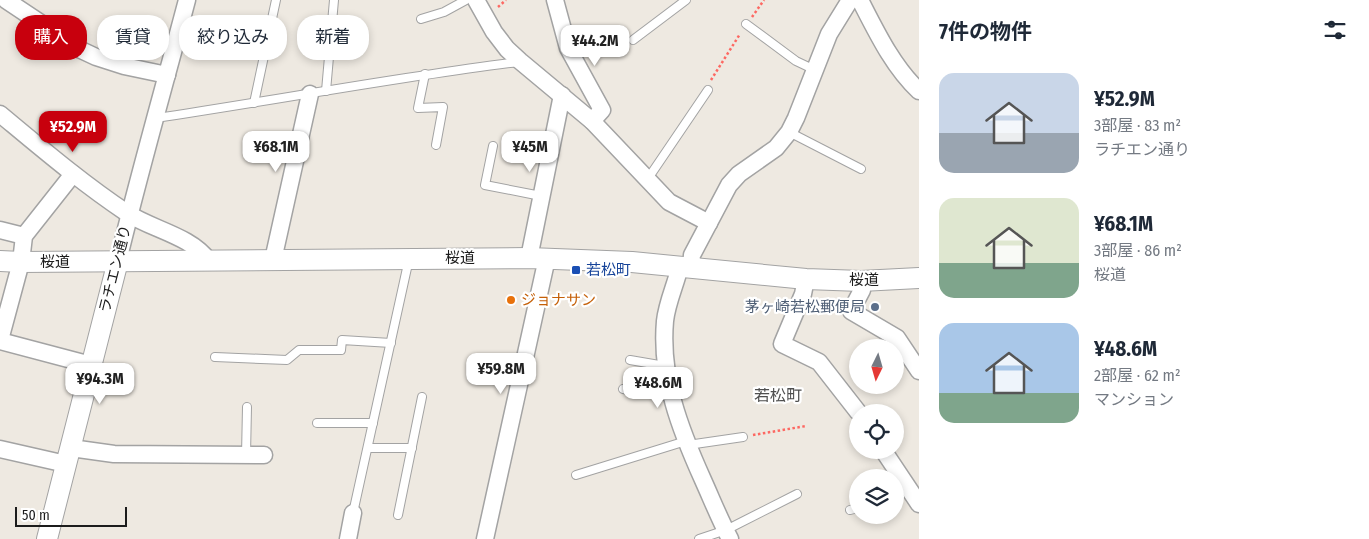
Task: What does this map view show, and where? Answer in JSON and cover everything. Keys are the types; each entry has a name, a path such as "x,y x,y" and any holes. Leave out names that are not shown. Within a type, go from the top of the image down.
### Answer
{"street":[{"path":"6,0 96,58 167,75"},
{"name":"ラチエン通り","path":"47,539 129,214 187,0"},
{"path":"476,0 494,32 507,49 592,121 669,202 709,223"},
{"path":"555,0 568,48 602,110 592,121"},
{"path":"728,535 687,443 672,397 665,366 665,319 685,266 730,184 739,174 776,148 789,132 829,34 850,0"},
{"path":"860,0 896,63 911,84 919,91"},
{"path":"272,260 318,92"},
{"path":"485,539 538,258 541,196 562,95"},
{"path":"0,114 73,174 129,214 191,244 202,252 208,260"},
{"path":"73,174 24,236 21,262 0,340 92,365"},
{"path":"0,230 24,236"},
{"name":"桜道","path":"0,261 538,258 685,266 806,279 861,281 919,278"},
{"path":"806,279 803,294 782,344 819,362 852,404"},
{"path":"861,281 862,290 850,311 897,338 919,372"},
{"path":"0,449 68,456 114,454 264,455"},
{"path":"904,493 919,504"},
{"path":"348,539 353,513"}],"lane":[{"path":"254,103 276,0"},
{"path":"318,92 334,0"},
{"path":"422,19 444,12 466,0"},
{"path":"633,40 686,0"},
{"path":"746,24 796,61 815,70"},
{"path":"156,118 426,74 520,61"},
{"path":"426,74 418,108 443,107 436,144"},
{"path":"647,180 708,90"},
{"path":"789,132 861,169"},
{"path":"493,146 485,185 541,196"},
{"path":"353,513 409,258"},
{"path":"215,357 287,360 299,350 341,350 342,340 391,344"},
{"path":"630,360 665,366"},
{"path":"623,389 672,397"},
{"path":"398,514 422,397"},
{"path":"246,455 247,407"},
{"path":"316,423 373,423"},
{"path":"576,475 687,443 743,437"},
{"path":"368,448 412,448"},
{"path":"699,539 728,535 797,494"}],"path":[{"path":"708,90 707,86 746,24 764,0"},
{"path":"743,437 806,426"}],"place":[{"name":"若松町","path":"576,270"},
{"name":"ジョナサン","path":"511,300"},
{"name":"茅ヶ崎若松郵便局","path":"875,307"}],"district":[{"name":"若松町","path":"778,395"}]}
